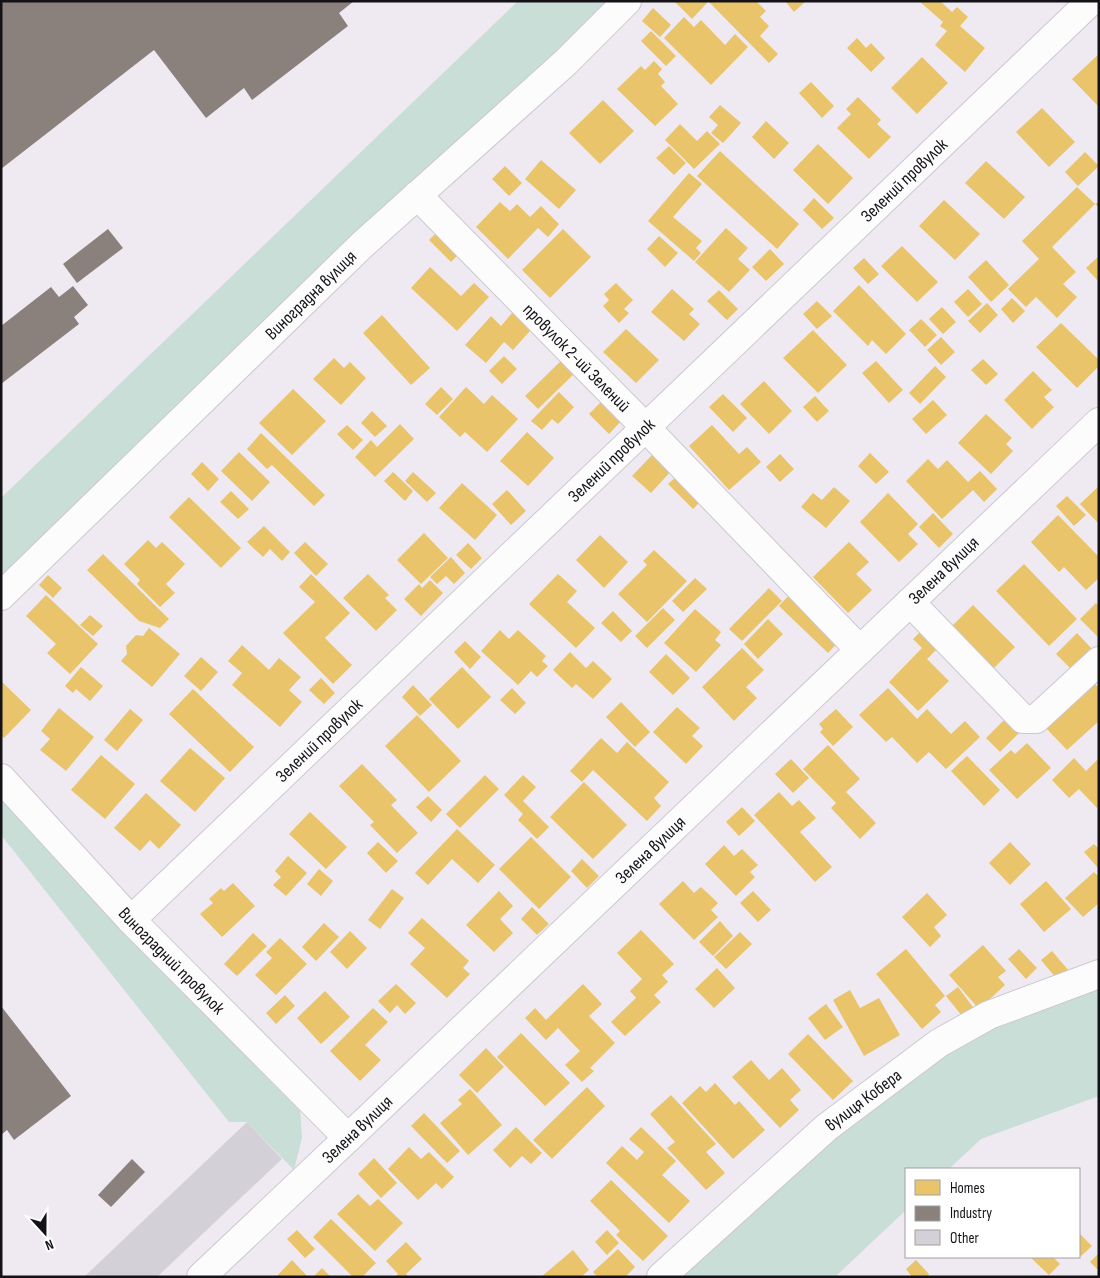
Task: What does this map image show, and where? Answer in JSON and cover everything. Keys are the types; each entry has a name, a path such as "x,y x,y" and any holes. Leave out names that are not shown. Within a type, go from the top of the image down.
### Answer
{"street":[{"name":"Виноградна вулиця","path":"1,596 362,245 566,62 627,1"},
{"name":"Зелений провулок","path":"131,920 1091,1"},
{"name":"провулок 2-ий Зелений","path":"418,195 860,650"},
{"name":"Зелена вулиця","path":"201,1277 1099,422"},
{"path":"910,602 1023,719 1036,719 1099,661"},
{"name":"Виноградний провулок","path":"1,778 131,920 348,1138"},
{"name":"вулиця Кобера","path":"661,1277 827,1126 939,1043 989,1014 1099,974"}],"green space":[{"path":"518,1 613,1 1,582 1,498"},
{"path":"1,790 300,1107 302,1138 294,1170 247,1122 229,1122 1,835"},
{"path":"1099,984 1099,1096 981,1139 950,1168 905,1168 905,1211 835,1277 674,1277 834,1131 942,1050"}],"building: Homes":[{"path":"674,1 705,1 707,3 692,19"},
{"path":"708,1 756,1 766,11 760,17 769,26 760,36 778,54 769,63"},
{"path":"785,1 806,1 794,12"},
{"path":"919,1 940,1 952,12 957,7 968,17 960,26 985,48 965,72 935,45 947,31 940,26 943,22"},
{"path":"653,8 671,25 660,37 642,21"},
{"path":"684,17 694,27 701,20 725,45 735,34 748,47 711,85 664,38"},
{"path":"651,31 676,56 666,66 641,41"},
{"path":"857,38 866,48 871,43 885,58 871,72 847,48"},
{"path":"1099,54 1099,107 1072,79"},
{"path":"922,57 948,83 917,114 891,88"},
{"path":"654,61 662,69 658,74 665,82 661,86 678,104 655,126 617,89 641,66 645,70"},
{"path":"811,82 834,106 822,118 799,93"},
{"path":"858,97 881,120 877,124 891,137 869,159 837,128 851,114 846,109"},
{"path":"603,100 634,131 600,164 569,133"},
{"path":"720,105 741,123 723,143 711,133 718,125 709,117"},
{"path":"1042,108 1075,142 1049,167 1016,132"},
{"path":"766,121 789,143 774,159 752,137"},
{"path":"680,124 697,141 707,131 720,144 694,169 665,140"},
{"path":"818,144 853,178 828,204 793,170"},
{"path":"669,146 686,163 674,175 656,158"},
{"path":"720,151 799,224 777,249 697,176"},
{"path":"1085,152 1099,166 1078,186 1065,172"},
{"path":"541,160 576,190 559,209 525,179"},
{"path":"986,161 1025,197 1004,219 965,183"},
{"path":"505,166 522,183 509,196 492,179"},
{"path":"689,173 702,184 673,217 702,241 696,248 701,253 694,261 648,221"},
{"path":"1077,187 1095,204 1052,247 1076,272 1063,284 1077,297 1057,318 1036,297 1026,307 1008,289 1039,259 1022,241"},
{"path":"814,198 834,218 822,229 803,210"},
{"path":"944,200 980,234 955,260 919,226"},
{"path":"500,202 510,211 517,204 530,217 541,206 559,224 548,237 538,228 508,259 476,227"},
{"path":"726,228 748,248 738,259 750,270 729,292 695,262"},
{"path":"440,229 462,251 451,262 429,240"},
{"path":"563,229 591,257 550,298 522,270"},
{"path":"659,236 678,253 665,267 647,249"},
{"path":"902,246 938,282 917,302 881,266"},
{"path":"770,249 784,264 766,281 752,267"},
{"path":"1099,256 1099,282 1086,268"},
{"path":"864,258 879,274 868,284 853,268"},
{"path":"986,260 1009,285 991,302 968,277"},
{"path":"430,267 461,296 474,283 489,297 457,331 411,288"},
{"path":"616,283 633,300 624,309 629,313 619,323 603,306 609,300 604,294"},
{"path":"859,285 906,334 886,354 872,340 868,346 833,311"},
{"path":"672,289 694,309 689,314 700,324 684,341 651,312"},
{"path":"968,289 982,304 968,317 954,302"},
{"path":"719,290 738,309 727,320 707,301"},
{"path":"1012,298 1025,311 1013,323 1001,309"},
{"path":"817,301 832,316 817,329 803,314"},
{"path":"987,303 998,315 980,333 968,321"},
{"path":"518,306 537,323 513,350 504,342 486,363 465,345 491,316 501,326"},
{"path":"942,307 956,322 943,334 929,319"},
{"path":"382,315 430,368 411,385 363,333"},
{"path":"921,319 937,335 925,347 909,330"},
{"path":"1061,323 1099,360 1099,366 1077,388 1036,347"},
{"path":"626,329 659,360 636,383 603,352"},
{"path":"813,330 847,365 818,393 783,358"},
{"path":"941,337 955,352 941,365 927,350"},
{"path":"504,356 517,369 502,384 489,371"},
{"path":"565,357 578,370 538,409 525,396"},
{"path":"334,358 344,368 350,362 366,378 341,405 313,379"},
{"path":"983,359 998,374 986,385 971,370"},
{"path":"876,361 903,390 889,403 862,373"},
{"path":"935,366 946,377 920,404 909,393"},
{"path":"1033,371 1052,390 1044,397 1054,407 1032,429 1004,400"},
{"path":"764,381 792,411 769,434 740,404"},
{"path":"441,387 453,399 437,415 425,404"},
{"path":"466,387 484,404 492,395 518,419 487,452 465,432 460,437 439,417"},
{"path":"293,389 326,421 292,455 259,423"},
{"path":"559,392 574,407 558,424 552,419 542,430 531,421"},
{"path":"723,394 747,418 733,432 709,407"},
{"path":"815,396 829,411 817,422 803,407"},
{"path":"603,400 623,419 609,434 589,414"},
{"path":"933,400 947,415 926,434 912,419"},
{"path":"372,411 387,426 375,437 361,423"},
{"path":"986,414 1012,438 1006,444 1013,451 991,474 958,443"},
{"path":"400,424 414,439 375,477 355,457 371,440 377,447"},
{"path":"347,425 363,440 353,450 337,434"},
{"path":"712,425 739,454 747,447 761,462 729,490 689,446"},
{"path":"527,432 554,458 528,486 500,461"},
{"path":"261,433 325,495 314,506 272,465 267,469 247,449"},
{"path":"239,452 270,482 252,501 221,471"},
{"path":"654,453 672,470 651,493 632,476"},
{"path":"870,453 889,472 876,484 858,466"},
{"path":"780,454 794,469 780,482 766,467"},
{"path":"928,459 938,469 947,460 968,482 980,471 997,489 984,502 973,490 942,519 906,481"},
{"path":"202,462 219,479 208,491 191,474"},
{"path":"393,472 413,491 405,501 384,481"},
{"path":"413,472 436,493 427,502 405,481"},
{"path":"678,475 702,500 693,509 668,484"},
{"path":"462,483 497,515 475,540 439,508"},
{"path":"1099,486 1099,524 1080,504"},
{"path":"834,487 850,501 826,528 801,507 813,493 822,500"},
{"path":"507,490 526,511 511,525 492,504"},
{"path":"231,491 249,509 238,519 220,502"},
{"path":"888,493 918,524 908,534 918,544 899,562 860,522"},
{"path":"1067,496 1086,515 1074,526 1056,506"},
{"path":"189,497 241,548 221,568 169,517"},
{"path":"933,513 953,534 939,548 919,527"},
{"path":"1058,515 1099,557 1099,578 1086,590 1064,567 1059,572 1031,542"},
{"path":"264,526 290,552 282,561 270,549 263,557 247,542"},
{"path":"424,533 448,558 421,584 397,560"},
{"path":"600,535 628,562 604,588 576,560"},
{"path":"148,540 156,548 162,542 185,564 166,584 175,593 160,607 137,584 140,580 124,564"},
{"path":"305,542 328,564 316,576 294,553"},
{"path":"849,542 869,562 856,574 872,590 848,613 813,577"},
{"path":"468,543 482,558 471,569 456,555"},
{"path":"654,550 687,581 647,622 618,594 647,565 643,561"},
{"path":"103,554 169,619 160,628 139,621 87,570"},
{"path":"451,557 465,573 454,584 446,576 437,584 430,577"},
{"path":"1024,564 1077,619 1049,646 996,591"},
{"path":"311,574 350,613 325,638 352,665 333,684 283,633 315,602 299,587"},
{"path":"368,574 389,595 385,598 397,610 376,631 343,598"},
{"path":"558,574 577,591 567,602 595,628 576,648 529,604"},
{"path":"48,575 62,588 53,598 39,585"},
{"path":"695,578 707,589 683,612 672,601"},
{"path":"430,580 443,593 421,616 404,599 419,584 422,588"},
{"path":"769,588 782,601 742,641 729,629"},
{"path":"790,594 839,641 828,653 779,606"},
{"path":"46,595 98,644 70,674 47,653 56,644 26,616"},
{"path":"1096,603 1099,606 1099,638 1080,619"},
{"path":"973,605 1015,647 992,670 950,628"},
{"path":"663,608 675,620 647,648 635,636"},
{"path":"695,609 721,632 715,640 721,645 696,672 664,643"},
{"path":"613,611 632,631 621,642 601,623"},
{"path":"90,615 103,626 93,636 80,625"},
{"path":"768,619 783,634 758,659 744,644"},
{"path":"149,628 180,654 152,687 121,661 127,654 126,646 136,635 143,636"},
{"path":"923,629 940,646 927,659 949,681 918,711 889,682 922,648 913,639"},
{"path":"500,630 509,639 518,630 546,656 542,661 548,666 537,677 531,671 518,685 481,651"},
{"path":"1077,633 1092,649 1071,669 1056,654"},
{"path":"465,641 481,657 470,669 454,652"},
{"path":"242,645 269,670 279,658 301,677 289,690 302,702 280,727 232,685 242,673 228,661"},
{"path":"742,648 764,670 746,687 757,698 734,721 702,687"},
{"path":"570,652 586,668 593,661 612,679 593,699 576,684 572,688 553,670"},
{"path":"666,654 690,678 673,695 649,672"},
{"path":"201,657 218,672 201,691 184,676"},
{"path":"81,667 103,686 90,701 76,689 73,693 65,686"},
{"path":"462,667 491,697 458,729 429,699"},
{"path":"321,678 335,693 324,704 309,690"},
{"path":"1,681 31,710 4,738 1,735"},
{"path":"1092,681 1099,688 1099,721 1067,750 1044,726"},
{"path":"413,685 432,705 420,716 402,697"},
{"path":"512,688 526,703 515,714 500,700"},
{"path":"888,688 917,719 927,709 951,734 965,721 980,737 946,769 929,752 917,763 892,737 886,742 859,715"},
{"path":"193,689 254,747 230,772 169,714"},
{"path":"621,702 650,732 635,747 606,717"},
{"path":"677,707 700,728 692,736 703,746 686,764 653,732"},
{"path":"59,708 94,737 66,771 40,750 50,739 41,731"},
{"path":"130,709 143,720 117,751 104,740"},
{"path":"836,709 853,727 833,746 820,732 823,729 819,724"},
{"path":"417,715 461,761 429,792 385,746"},
{"path":"1005,719 1019,733 1000,752 986,738"},
{"path":"601,738 617,753 627,742 669,782 654,798 661,806 647,821 593,770 582,782 570,771"},
{"path":"1027,743 1051,768 1017,799 989,770 1011,750 1015,754"},
{"path":"828,745 860,779 846,792 876,823 860,839 831,808 836,803 803,769"},
{"path":"190,748 225,778 195,812 160,781"},
{"path":"101,755 135,784 105,819 71,790"},
{"path":"967,756 1000,790 984,806 951,771"},
{"path":"1074,758 1086,771 1099,758 1099,806 1097,808 1079,789 1069,798 1052,780"},
{"path":"791,759 809,778 793,793 775,774"},
{"path":"362,764 397,800 391,805 418,833 397,853 370,825 374,822 339,786"},
{"path":"485,775 499,789 460,828 446,814"},
{"path":"523,775 536,787 523,801 549,827 537,839 518,820 523,814 504,795"},
{"path":"584,782 627,825 593,859 550,817"},
{"path":"779,792 792,806 799,800 816,818 800,832 832,867 815,882 754,815"},
{"path":"146,793 181,825 159,849 150,840 140,851 114,828"},
{"path":"428,796 442,810 431,822 416,807"},
{"path":"742,807 755,821 739,836 726,822"},
{"path":"310,812 347,847 326,869 289,834"},
{"path":"457,829 495,865 478,883 452,859 428,885 415,873"},
{"path":"531,837 571,877 539,909 499,869"},
{"path":"378,842 398,861 386,873 367,853"},
{"path":"1010,842 1031,864 1010,885 989,863"},
{"path":"1094,844 1099,849 1099,869 1084,852"},
{"path":"724,845 734,856 742,849 758,865 750,872 755,877 736,896 705,864"},
{"path":"288,856 307,873 286,896 273,885 281,877 275,871"},
{"path":"582,859 599,876 587,888 571,871"},
{"path":"319,869 333,881 321,896 307,884"},
{"path":"1094,872 1099,877 1099,903 1083,917 1065,898"},
{"path":"683,881 694,893 701,887 718,903 711,910 718,917 694,940 659,904"},
{"path":"1046,881 1071,909 1044,932 1020,904"},
{"path":"233,883 255,906 222,937 200,914 213,903 209,899 221,888 224,891"},
{"path":"392,889 404,898 380,929 368,920"},
{"path":"499,891 513,906 500,919 513,933 494,952 466,925"},
{"path":"753,891 771,910 758,922 740,903"},
{"path":"927,893 947,915 934,927 941,936 930,947 902,917"},
{"path":"532,907 549,924 537,935 521,919"},
{"path":"422,918 469,961 463,968 470,974 447,998 410,964 425,948 408,933"},
{"path":"720,921 733,936 713,956 699,942"},
{"path":"324,923 339,937 316,961 302,947"},
{"path":"641,930 674,964 662,975 668,982 654,995 661,1002 625,1036 611,1022 636,998 630,991 642,979 617,953"},
{"path":"350,931 367,948 347,969 330,952"},
{"path":"740,932 752,944 726,969 714,957"},
{"path":"253,933 267,946 237,976 224,964"},
{"path":"280,938 307,964 276,995 255,975 272,958 266,952"},
{"path":"983,945 1006,971 998,977 1005,985 979,1009 949,975"},
{"path":"906,949 945,996 935,1005 941,1012 922,1029 876,974"},
{"path":"1019,949 1037,968 1026,979 1008,959"},
{"path":"1052,951 1069,971 1056,978 1041,960"},
{"path":"717,968 735,988 714,1008 695,989"},
{"path":"396,984 416,1003 405,1014 397,1005 390,1013 378,1001"},
{"path":"583,984 602,1004 589,1016 615,1043 590,1068 594,1071 582,1082 565,1065 580,1051 558,1028 546,1040 525,1018 535,1008 546,1020"},
{"path":"958,987 973,1007 962,1016 946,996"},
{"path":"850,990 860,1008 879,998 900,1035 864,1056 833,1000"},
{"path":"325,991 350,1017 321,1044 297,1018"},
{"path":"285,995 295,1006 276,1024 266,1013"},
{"path":"826,1004 843,1027 825,1040 808,1018"},
{"path":"373,1008 388,1022 365,1045 381,1060 360,1081 330,1051"},
{"path":"521,1033 570,1083 545,1106 497,1057"},
{"path":"808,1034 853,1081 833,1100 788,1054"},
{"path":"486,1048 504,1067 477,1093 459,1075"},
{"path":"751,1060 769,1080 782,1068 801,1090 790,1100 799,1110 780,1128 732,1077"},
{"path":"715,1083 735,1105 739,1101 765,1130 733,1159 682,1103 700,1086 706,1092"},
{"path":"587,1087 605,1106 552,1159 533,1140"},
{"path":"470,1089 502,1125 468,1155 440,1123 462,1104 458,1100"},
{"path":"671,1095 716,1144 706,1152 725,1173 706,1190 667,1148 675,1142 650,1114"},
{"path":"424,1113 460,1151 447,1163 411,1126"},
{"path":"516,1127 542,1153 531,1164 522,1156 510,1168 493,1150"},
{"path":"641,1127 676,1161 662,1175 690,1201 669,1223 606,1163 622,1146 637,1160 644,1152 629,1139"},
{"path":"409,1147 421,1159 429,1152 454,1177 442,1189 436,1183 418,1200 388,1169"},
{"path":"374,1158 397,1183 381,1198 358,1174"},
{"path":"611,1180 668,1236 643,1261 616,1235 620,1231 590,1201"},
{"path":"358,1194 370,1206 378,1199 403,1223 375,1251 337,1214"},
{"path":"331,1219 376,1263 362,1277 353,1277 313,1237"},
{"path":"297,1230 315,1249 305,1258 287,1239"},
{"path":"607,1230 619,1243 607,1255 595,1242"},
{"path":"1080,1234 1092,1246 1081,1256 1080,1254"},
{"path":"406,1242 422,1259 406,1274 409,1277 395,1277 398,1274 386,1261"},
{"path":"618,1249 635,1267 627,1275 628,1277 598,1277 593,1272"},
{"path":"573,1250 589,1270 581,1277 541,1277"},
{"path":"1099,1253 1099,1271 1090,1262"},
{"path":"1031,1258 1054,1258 1060,1264 1049,1275"},
{"path":"292,1260 308,1277 276,1277"},
{"path":"916,1260 929,1274 927,1277 912,1277 906,1269"},
{"path":"322,1268 331,1277 313,1277"}],"building: Industry":[{"path":"1,1 354,1 339,13 348,26 252,100 244,88 206,118 154,50 1,169"},
{"path":"108,229 123,248 77,283 63,264"},
{"path":"73,286 88,305 74,317 79,324 1,384 1,326 51,287 59,297"},
{"path":"1,1006 71,1096 14,1140 7,1130 1,1135"},
{"path":"132,1159 145,1172 111,1207 98,1195"}],"building: Other":[{"path":"247,1122 282,1159 157,1277 84,1277"}]}
